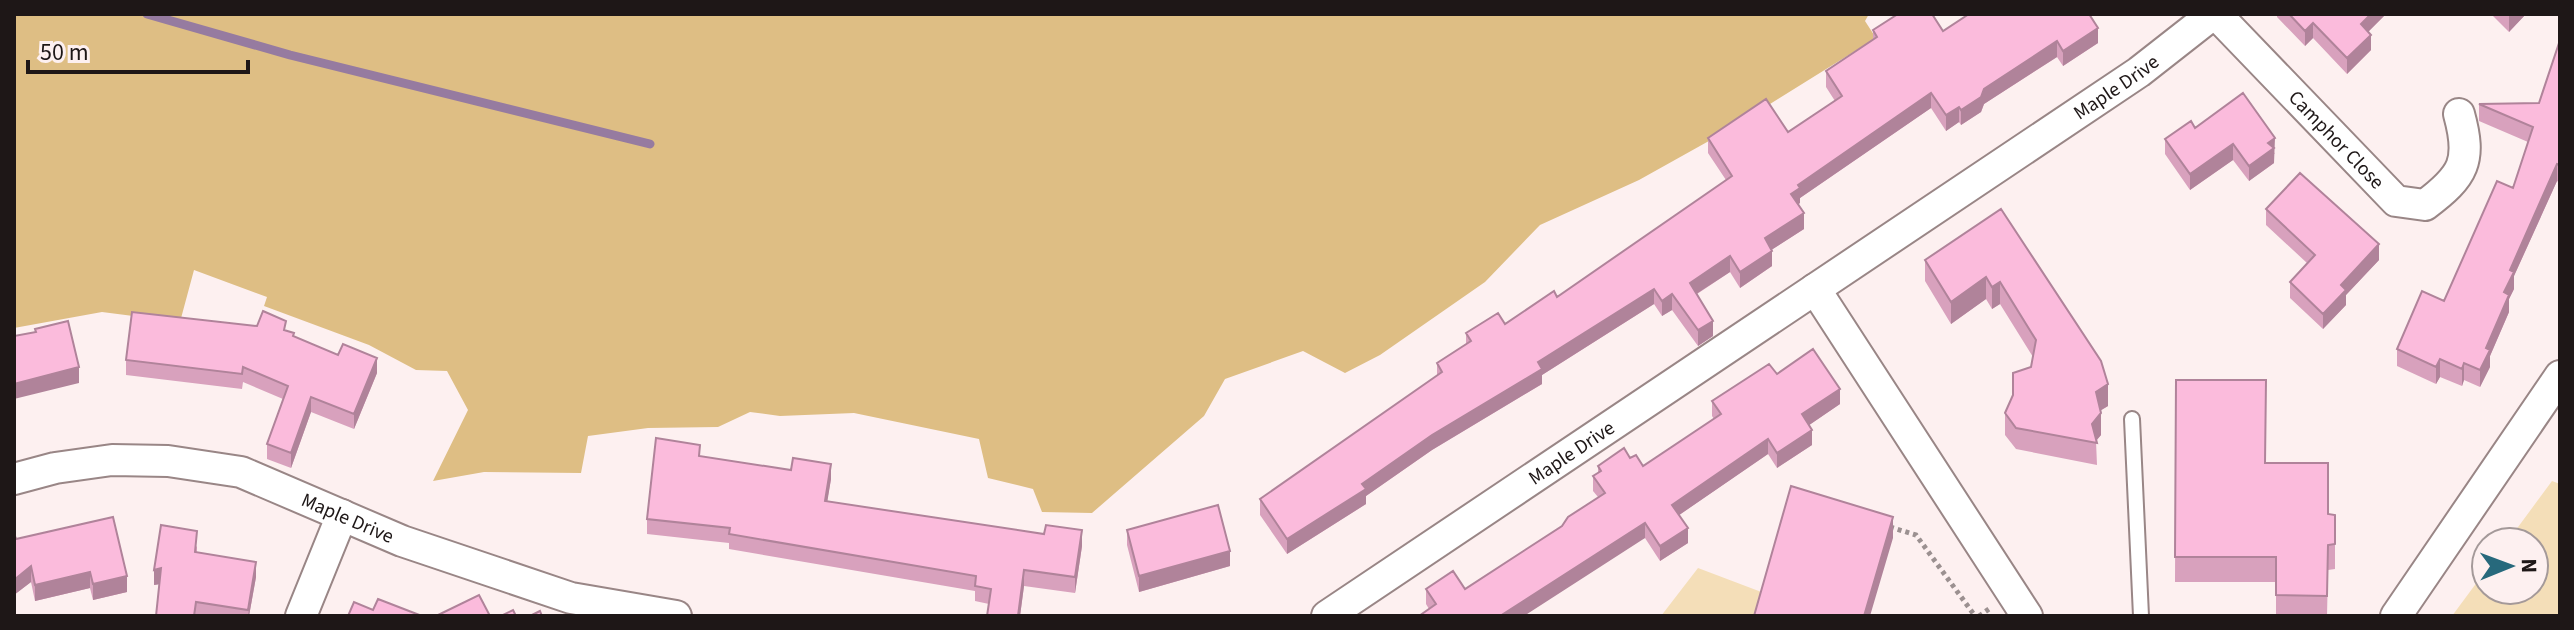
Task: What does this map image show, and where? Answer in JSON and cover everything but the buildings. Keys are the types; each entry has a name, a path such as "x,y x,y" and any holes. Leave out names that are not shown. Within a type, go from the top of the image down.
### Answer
{"street":[{"name":"Camphor Close","path":"2215,14 2396,201 2425,205 2451,186 2468,148 2459,114"},
{"name":"Maple Drive","path":"1327,616 2139,72 2215,14"},
{"path":"1815,289 2027,616"},
{"path":"2396,616 2552,408 2560,376"},
{"name":"Maple Drive","path":"14,479 55,468 112,460 168,461 241,472 402,541 571,598 676,616"},
{"path":"301,616 342,515"}],"lane":[{"path":"2132,419 2141,616"}],"path":[{"path":"1876,523 1916,535 1975,616"}],"shaded area":[{"path":"14,14 1869,14 1865,21 1876,38 1725,132 1639,180 1540,225 1485,282 1380,355 1345,373 1303,351 1225,379 1204,416 1092,513 1042,512 1033,489 988,478 979,439 854,413 780,416 750,412 718,427 648,428 588,436 581,473 484,472 433,481 468,410 447,371 416,370 369,345 264,306 267,297 194,270 180,322 102,312 14,328"},
{"path":"2552,481 2560,484 2560,616 2452,616 2470,592 2470,606 2550,606 2550,526 2519,526"},
{"path":"1698,568 1764,593 1757,616 1661,616"}],"waterway":[{"path":"147,14 290,55 650,144"}]}
